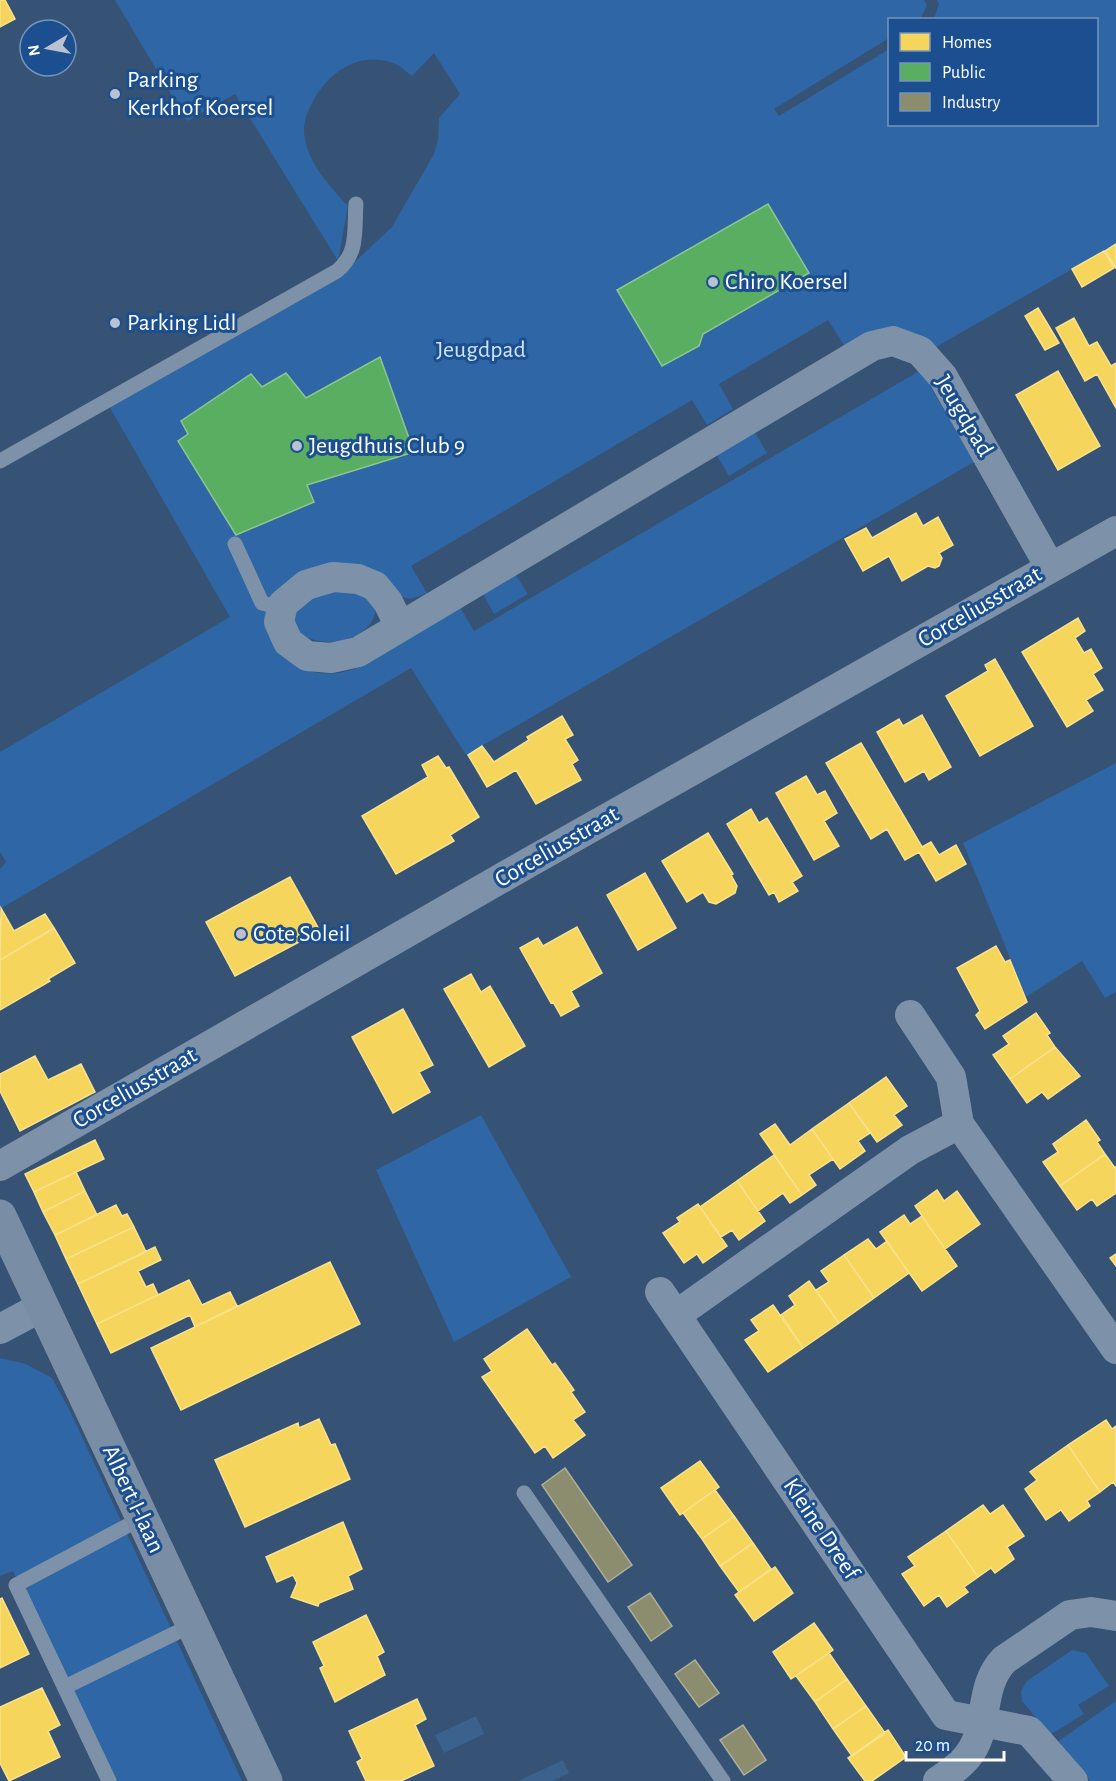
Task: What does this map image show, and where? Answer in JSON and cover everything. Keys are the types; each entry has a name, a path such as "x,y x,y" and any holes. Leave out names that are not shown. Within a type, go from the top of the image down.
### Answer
{"street":[{"name":"Jeugdpad","path":"282,608 279,622 288,642 307,656 331,658 358,652 872,346 893,341 920,351 943,376 1050,567"},
{"name":"Corceliusstraat","path":"0,1166 548,851 1116,531"},
{"path":"282,608 283,604 306,585 333,577 358,579 375,586 388,602 400,627"},
{"path":"910,1015 951,1077 959,1124 1116,1349"},
{"name":"Kleine Dreef","path":"959,1124 910,1150 668,1303 946,1714 1029,1731 1074,1781"},
{"name":"Albert I-laan","path":"0,1216 266,1781"},
{"path":"0,1329 43,1306"},
{"path":"938,1781 968,1756 978,1737 987,1686 996,1668 1004,1660 1070,1615 1091,1612 1116,1616"}],"lane":[{"path":"0,461 337,272 347,263 352,253 356,204"},
{"path":"235,544 262,603 282,608"},
{"path":"524,1493 723,1781"},
{"path":"109,1781 16,1585 142,1518"},
{"path":"64,1687 192,1625"}],"green space":[{"path":"115,0 924,0 927,6 921,18 888,18 888,39 774,109 779,116 888,50 888,126 1098,126 1098,18 934,18 939,4 937,0 1116,0 1116,244 936,347 844,345 828,320 719,384 733,409 707,425 692,400 411,566 427,593 420,596 406,598 398,593 390,583 277,593 264,623 270,637 278,650 288,659 312,672 341,672 356,668 460,607 474,631 921,370 974,462 466,755 411,668 0,909 0,869 6,862 0,852 0,752 230,617 109,406 345,271 392,227 434,154 438,140 439,118 460,94 434,53 412,76 393,63 368,60 346,67 327,81 308,112 304,132 309,154 314,163 348,206 338,261 235,94 187,121"},
{"path":"754,431 767,453 729,476 716,454"},
{"path":"516,575 528,594 494,614 483,594"},
{"path":"329,591 363,594 376,608 373,620 366,629 356,636 332,642 308,638 298,632 293,618 296,612 308,600"},
{"path":"1116,763 1116,992 1105,998 1082,961 1026,997 963,843"},
{"path":"481,1115 571,1277 454,1342 376,1170"},
{"path":"0,1358 26,1364 52,1378 70,1411 242,1781 112,1781 13,1571 0,1576"},
{"path":"1072,1650 1086,1653 1109,1686 1078,1705 1084,1714 1050,1735 1022,1701 1021,1691 1027,1681"},
{"path":"1116,1701 1116,1781 1090,1781 1057,1742"}],"shaded area":[{"path":"476,1716 484,1734 444,1753 435,1735"},
{"path":"563,1760 569,1773 553,1781 518,1781"}],"building: Homes":[{"path":"0,0 5,0 15,19 0,27"},
{"path":"1116,244 1116,268 1105,251"},
{"path":"1104,251 1114,268 1082,287 1072,269"},
{"path":"1038,308 1059,343 1045,350 1025,316"},
{"path":"1074,318 1089,346 1097,342 1111,366 1116,363 1116,408 1097,374 1085,381 1056,328"},
{"path":"1058,371 1100,446 1058,470 1016,395"},
{"path":"916,513 923,526 938,517 953,545 939,553 942,558 939,566 935,568 928,566 902,581 889,556 863,571 845,539 866,528 872,538"},
{"path":"1078,618 1085,631 1075,638 1084,653 1091,649 1102,668 1093,674 1103,690 1086,700 1093,711 1067,727 1022,652"},
{"path":"995,659 1033,726 980,756 946,696 988,671 985,665"},
{"path":"922,715 951,767 929,780 924,771 905,782 877,732 899,719 903,726"},
{"path":"562,716 573,735 565,739 578,760 572,764 581,780 536,804 516,770 487,787 468,755 482,746 494,762 529,740 527,737"},
{"path":"861,743 922,847 931,842 939,855 956,845 966,864 936,881 919,852 905,860 887,829 871,839 826,763"},
{"path":"438,756 446,768 449,767 479,817 450,835 454,841 396,874 362,816 428,777 422,765"},
{"path":"806,776 817,795 825,791 837,813 824,821 839,846 814,860 776,793"},
{"path":"751,809 759,823 767,818 802,876 792,882 798,891 779,902 774,892 769,895 727,824"},
{"path":"708,833 733,874 731,875 737,886 735,893 716,904 709,902 703,892 687,902 662,861"},
{"path":"645,873 676,928 638,950 607,895"},
{"path":"290,877 320,931 235,976 206,922"},
{"path":"1,908 14,931 45,914 54,928 0,960"},
{"path":"577,927 602,973 571,991 579,1006 561,1016 553,1002 551,1003 520,948 538,938 543,946"},
{"path":"54,928 75,963 48,979 50,981 0,1010 0,960"},
{"path":"996,946 1005,962 1010,960 1027,1002 985,1029 976,1015 980,1011 957,968"},
{"path":"471,974 481,992 490,986 525,1046 489,1067 444,989"},
{"path":"403,1009 433,1065 419,1072 430,1092 393,1113 352,1037"},
{"path":"1036,1013 1050,1033 1047,1035 1055,1047 1010,1079 993,1055 1009,1044 1003,1036"},
{"path":"1055,1047 1080,1076 1048,1099 1042,1092 1027,1103 1010,1079"},
{"path":"35,1056 48,1080 81,1064 95,1092 20,1131 0,1091 0,1074"},
{"path":"886,1077 907,1106 894,1115 902,1125 877,1142 849,1103"},
{"path":"849,1103 870,1133 858,1141 865,1151 840,1169 812,1129"},
{"path":"1086,1120 1100,1140 1097,1142 1105,1154 1060,1186 1043,1162 1058,1152 1053,1144"},
{"path":"775,1124 790,1145 812,1129 833,1159 809,1175 816,1185 802,1195 760,1134"},
{"path":"95,1140 104,1159 34,1192 25,1174"},
{"path":"1105,1154 1115,1168 1116,1166 1116,1193 1097,1206 1092,1199 1077,1210 1060,1186"},
{"path":"774,1155 802,1195 790,1203 783,1193 758,1211 737,1181"},
{"path":"76,1172 85,1191 43,1212 34,1192"},
{"path":"737,1181 765,1221 739,1240 732,1230 721,1237 700,1207"},
{"path":"937,1190 944,1201 957,1191 980,1224 945,1249 915,1206"},
{"path":"85,1191 97,1215 55,1235 43,1212"},
{"path":"698,1204 727,1246 703,1263 697,1254 684,1263 663,1233 680,1222 677,1218"},
{"path":"116,1205 122,1216 127,1214 134,1227 66,1259 55,1235"},
{"path":"904,1215 910,1224 922,1216 957,1266 922,1291 880,1232"},
{"path":"134,1227 146,1252 78,1284 66,1259"},
{"path":"868,1239 876,1249 887,1241 909,1273 874,1298 844,1255"},
{"path":"155,1247 161,1260 138,1271 146,1287 153,1284 158,1295 97,1324 78,1284"},
{"path":"1116,1254 1116,1266 1110,1258"},
{"path":"844,1255 874,1298 839,1323 816,1290 829,1282 821,1271"},
{"path":"330,1262 360,1324 181,1410 151,1348"},
{"path":"189,1280 202,1305 230,1292 237,1306 195,1327 190,1315 111,1353 97,1324"},
{"path":"809,1281 839,1323 803,1348 781,1315 795,1305 789,1296"},
{"path":"773,1305 803,1348 768,1372 745,1340 759,1331 751,1320"},
{"path":"527,1329 552,1365 555,1363 574,1390 571,1392 585,1412 573,1420 585,1435 553,1458 545,1446 535,1453 482,1377 492,1371 484,1359"},
{"path":"319,1419 331,1445 335,1444 350,1479 245,1527 215,1460 298,1423 299,1428"},
{"path":"1106,1420 1112,1429 1116,1426 1116,1486 1113,1482 1100,1492 1068,1445"},
{"path":"1068,1445 1100,1492 1087,1501 1090,1506 1069,1521 1061,1510 1046,1520 1025,1489 1037,1480 1030,1472"},
{"path":"700,1461 719,1487 680,1515 661,1488"},
{"path":"715,1490 734,1516 702,1539 683,1513"},
{"path":"983,1505 990,1514 1003,1505 1024,1536 1007,1547 1014,1559 995,1573 991,1568 978,1577 946,1531"},
{"path":"734,1516 753,1543 720,1566 702,1539"},
{"path":"343,1522 362,1569 348,1576 353,1589 319,1603 318,1606 291,1597 297,1583 293,1575 277,1582 266,1557"},
{"path":"946,1531 978,1577 964,1587 968,1592 947,1607 939,1595 924,1606 902,1574 915,1566 908,1557"},
{"path":"753,1543 771,1569 739,1592 720,1566"},
{"path":"775,1567 793,1593 754,1621 735,1595"},
{"path":"2,1598 29,1654 0,1668 0,1599"},
{"path":"366,1615 384,1652 377,1656 385,1675 335,1702 320,1668 324,1666 313,1642"},
{"path":"814,1623 833,1650 791,1679 773,1652"},
{"path":"829,1653 847,1679 815,1702 796,1676"},
{"path":"847,1679 866,1706 833,1729 815,1702"},
{"path":"42,1688 60,1725 48,1731 60,1757 9,1781 0,1763 0,1707"},
{"path":"417,1699 426,1719 415,1725 434,1766 401,1781 366,1781 357,1762 362,1759 349,1731"},
{"path":"866,1706 885,1733 852,1756 833,1729"},
{"path":"888,1730 906,1757 872,1781 865,1781 848,1758"}],"building: Public":[{"name":"Chiro Koersel","path":"768,204 809,273 703,334 699,346 662,366 617,290"},
{"name":"Jeugdhuis Club 9","path":"380,357 414,452 307,485 314,502 236,535 178,441 188,434 181,421 251,374 262,387 286,373 306,398"}],"building: Industry":[{"path":"565,1468 632,1565 608,1582 542,1485"},
{"path":"650,1593 672,1626 651,1641 628,1607"},
{"path":"695,1660 719,1693 699,1707 675,1674"},
{"path":"743,1725 766,1760 744,1775 720,1740"}],"place":[{"name":"Parking Kerkhof Koersel","path":"115,94"},
{"name":"Chiro Koersel","path":"713,282"},
{"name":"Parking Lidl","path":"115,323"},
{"name":"Jeugdhuis Club 9","path":"297,446"},
{"name":"Cote Soleil","path":"241,934"}]}
